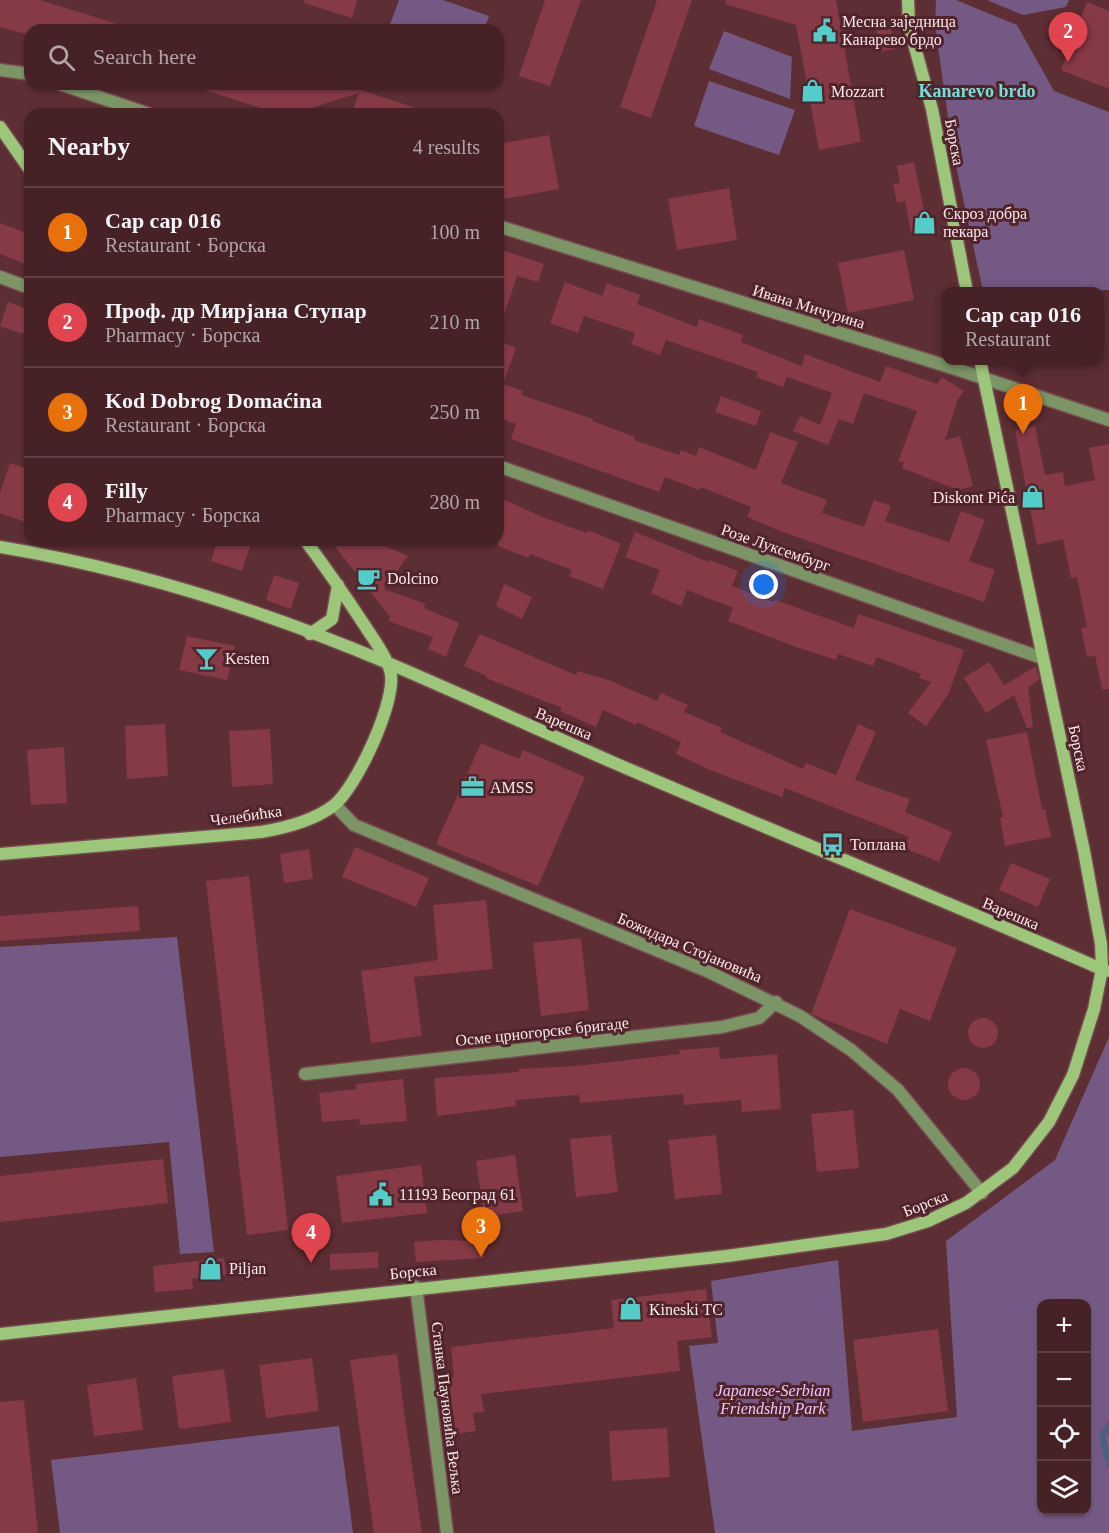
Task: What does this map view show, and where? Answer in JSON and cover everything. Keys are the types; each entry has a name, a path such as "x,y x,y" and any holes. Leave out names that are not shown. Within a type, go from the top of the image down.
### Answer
{"main road":[{"name":"Борска","path":"908,0 909,26 932,109 966,287"},
{"path":"0,127 24,161"},
{"name":"Борска","path":"0,1334 416,1287 727,1256 886,1234 952,1211 982,1193 1013,1168 1049,1122 1073,1075 1085,1043 1105,970 1084,851 981,365"},
{"path":"309,546 338,585 387,662"},
{"name":"Варешка","path":"0,547 150,581 387,662 745,819 1105,970"},
{"path":"310,634 332,619 338,601 338,585"},
{"name":"Челебићка","path":"0,854 261,832 289,826 316,816 335,805 353,782 387,703 392,679 387,662"}],"street":[{"path":"0,70 24,73"},
{"path":"78,90 130,108"},
{"name":"Ивана Мичурина","path":"504,228 983,378 1109,420"},
{"path":"0,277 24,286"},
{"name":"Розе Луксембург","path":"504,468 1042,658"},
{"name":"Божидара Стојановића","path":"335,805 354,825 707,971 776,1002 850,1050 891,1083 923,1118 982,1193"},
{"name":"Осме црногорске бригаде","path":"305,1074 722,1027 759,1018 776,1002"},
{"name":"Станка Пауновића Вељка","path":"416,1287 447,1533"}],"green space":[{"path":"399,0 443,0 489,16 486,24 390,24"},
{"path":"936,0 956,0 1017,25 1054,91 1109,112 1109,290 1104,290 1104,287 982,287 953,152 935,26"},
{"path":"987,0 1069,0 1066,7 1023,15"},
{"path":"724,31 792,57 790,99 709,69"},
{"path":"709,81 795,110 779,155 694,126"},
{"path":"177,937 214,1252 180,1254 169,1142 0,1157 0,947"},
{"name":"Japanese-Serbian Friendship Park","path":"1109,1037 1109,1533 715,1533 689,1346 718,1343 711,1281 838,1260 852,1431 957,1417 946,1241 1055,1160"},
{"path":"339,1426 353,1533 60,1533 51,1460"}],"building":[{"path":"0,0 40,0 118,24 24,24 24,33 0,27"},
{"path":"305,0 357,0 352,18 304,3"},
{"path":"545,0 581,0 550,86 519,76"},
{"path":"657,0 692,0 651,118 620,107"},
{"path":"726,0 836,0 861,142 819,150 796,25 725,4"},
{"path":"1087,2 1109,11 1109,89 1061,70"},
{"path":"890,20 895,49 880,52 875,22"},
{"path":"204,90 367,90 364,91 415,108 354,108 359,93 311,108 261,108"},
{"path":"549,135 559,189 504,199 504,143"},
{"path":"914,162 928,229 911,233 905,201 897,203 893,184 900,183 897,166"},
{"path":"729,188 737,240 677,250 668,199"},
{"path":"0,223 24,232 24,264 0,254"},
{"path":"904,250 914,300 848,313 838,263"},
{"path":"504,251 544,264 538,282 517,276 504,315"},
{"path":"565,282 602,296 607,283 640,295 637,304 697,327 699,319 743,335 741,342 802,366 805,354 880,382 886,366 937,384 942,377 964,391 958,399 945,440 960,436 973,486 958,490 902,468 904,463 898,461 917,411 864,393 853,424 839,419 828,445 793,431 800,416 820,425 832,393 787,377 783,387 756,377 758,372 666,340 660,355 631,344 635,333 584,316 578,333 550,323"},
{"path":"8,302 24,308 23,334 0,326"},
{"path":"504,343 516,348 504,381"},
{"path":"504,384 523,391 521,395 593,419 592,421 635,437 634,440 679,455 681,450 696,456 699,447 756,470 770,432 798,442 781,483 827,500 822,513 864,527 874,500 891,506 885,521 949,542 961,511 985,520 969,561 995,570 984,602 780,531 747,517 751,507 701,487 699,490 665,477 659,492 511,439 516,424 504,419"},
{"path":"721,396 761,411 756,426 715,412"},
{"path":"1035,426 1045,475 1063,472 1065,486 1095,480 1089,448 1109,444 1109,689 1102,689 1095,656 1087,657 1081,628 1087,627 1077,577 1071,578 1063,539 1037,545 1015,430"},
{"path":"10,463 24,468 24,522 0,513 0,493"},
{"path":"504,500 545,518 587,533 588,530 621,544 603,589 569,576 572,570 530,554 528,558 498,546 504,546"},
{"path":"635,532 709,562 710,560 738,571 732,586 774,602 775,600 854,628 858,614 964,650 949,693 926,726 908,713 931,682 919,678 921,674 877,657 873,666 838,654 836,660 796,647 728,621 733,608 687,590 681,606 651,593 660,570 625,557"},
{"path":"216,546 250,546 242,571 211,561"},
{"path":"335,546 385,546 408,556 384,589 426,604 424,608 459,623 446,657 428,649 433,637 388,621 390,617"},
{"path":"274,575 299,583 291,609 266,600"},
{"path":"504,584 532,597 522,619 496,606"},
{"path":"480,634 576,675 578,671 611,681 657,701 661,693 688,705 684,712 722,728 720,732 803,769 806,763 836,775 858,724 876,732 855,780 910,799 905,812 952,832 939,862 904,848 909,837 785,788 782,797 710,770 676,754 681,742 637,722 636,725 603,710 596,727 560,711 562,708 486,678 487,676 464,666"},
{"name":"Kesten","path":"187,636 235,646 227,680 179,670"},
{"path":"989,662 1004,685 1036,666 1039,680 1028,687 1033,727 1027,728 1014,695 986,713 964,678"},
{"path":"165,724 168,776 127,779 125,726"},
{"path":"270,729 273,784 232,787 229,731"},
{"path":"1027,732 1042,809 1045,809 1051,837 1005,846 1000,818 1003,817 986,740"},
{"path":"481,743 519,759 523,750 585,777 538,886 436,844"},
{"path":"64,747 67,803 31,805 27,750"},
{"path":"355,847 429,878 416,907 342,877"},
{"path":"309,849 313,879 284,883 280,854"},
{"path":"1011,863 1050,879 1038,907 999,890"},
{"path":"249,876 288,1230 247,1235 206,881"},
{"path":"486,900 493,969 414,977 422,1036 371,1043 361,971 438,960 433,905"},
{"path":"138,906 140,931 0,941 0,916"},
{"path":"850,909 957,948 930,1021 900,1009 887,1044 811,1014"},
{"path":"581,938 589,1010 541,1016 533,943"},
{"path":"983,1018 994,1022 998,1033 994,1044 983,1048 972,1044 968,1033 972,1022"},
{"path":"719,1047 720,1059 777,1054 781,1109 742,1112 741,1100 684,1105 683,1094 580,1103 579,1095 515,1100 516,1106 437,1116 434,1078 519,1072 519,1069 576,1066 680,1054 679,1050"},
{"path":"964,1068 975,1073 980,1084 975,1095 964,1100 953,1095 948,1084 953,1073"},
{"path":"403,1079 407,1121 360,1125 359,1119 322,1122 319,1093 357,1089 356,1084"},
{"path":"853,1110 859,1168 817,1172 811,1114"},
{"path":"611,1135 618,1192 576,1197 570,1139"},
{"path":"716,1135 722,1194 675,1199 668,1140"},
{"path":"515,1155 523,1211 484,1217 476,1161"},
{"path":"163,1159 168,1203 0,1222 0,1176"},
{"name":"11193 Београд 61","path":"421,1165 427,1213 342,1223 336,1176"},
{"path":"484,1241 484,1258 416,1262 414,1242"},
{"path":"378,1252 378,1268 330,1270 330,1254"},
{"path":"224,1258 226,1274 192,1279 193,1289 155,1292 153,1266"},
{"path":"706,1289 712,1337 677,1341 680,1371 481,1394 484,1412 473,1413 476,1431 456,1434 454,1416 449,1416 444,1379 454,1377 451,1347 614,1328 611,1300"},
{"path":"938,1329 948,1411 863,1422 853,1340"},
{"path":"397,1354 422,1533 374,1533 369,1498 350,1360"},
{"path":"312,1358 319,1411 266,1418 259,1365"},
{"path":"224,1369 231,1422 179,1429 172,1376"},
{"path":"136,1378 143,1430 94,1436 87,1385"},
{"path":"24,1400 38,1533 0,1533 0,1402"},
{"path":"667,1428 670,1477 612,1481 609,1431"}],"waterway":[{"path":"1109,1425 1102,1436 1109,1465"}],"place":[{"name":"Месна заједница Канарево брдо","path":"824,30"},
{"name":"Проф. др Мирјана Ступар","path":"1068,62"},
{"name":"Mozzart","path":"813,91"},
{"name":"Скроз добра пекара","path":"925,222"},
{"name":"Cap cap 016","path":"1023,434"},
{"name":"Diskont Pića","path":"1033,497"},
{"name":"Dolcino","path":"369,578"},
{"name":"Kesten","path":"207,658"},
{"name":"AMSS","path":"472,787"},
{"name":"Топлана","path":"832,844"},
{"name":"11193 Београд 61","path":"381,1194"},
{"name":"Kod Dobrog Domaćina","path":"481,1257"},
{"name":"Filly","path":"311,1263"},
{"name":"Piljan","path":"211,1268"},
{"name":"Kineski TC","path":"631,1309"}],"district":[{"name":"Kanarevo brdo","path":"977,91"}]}
